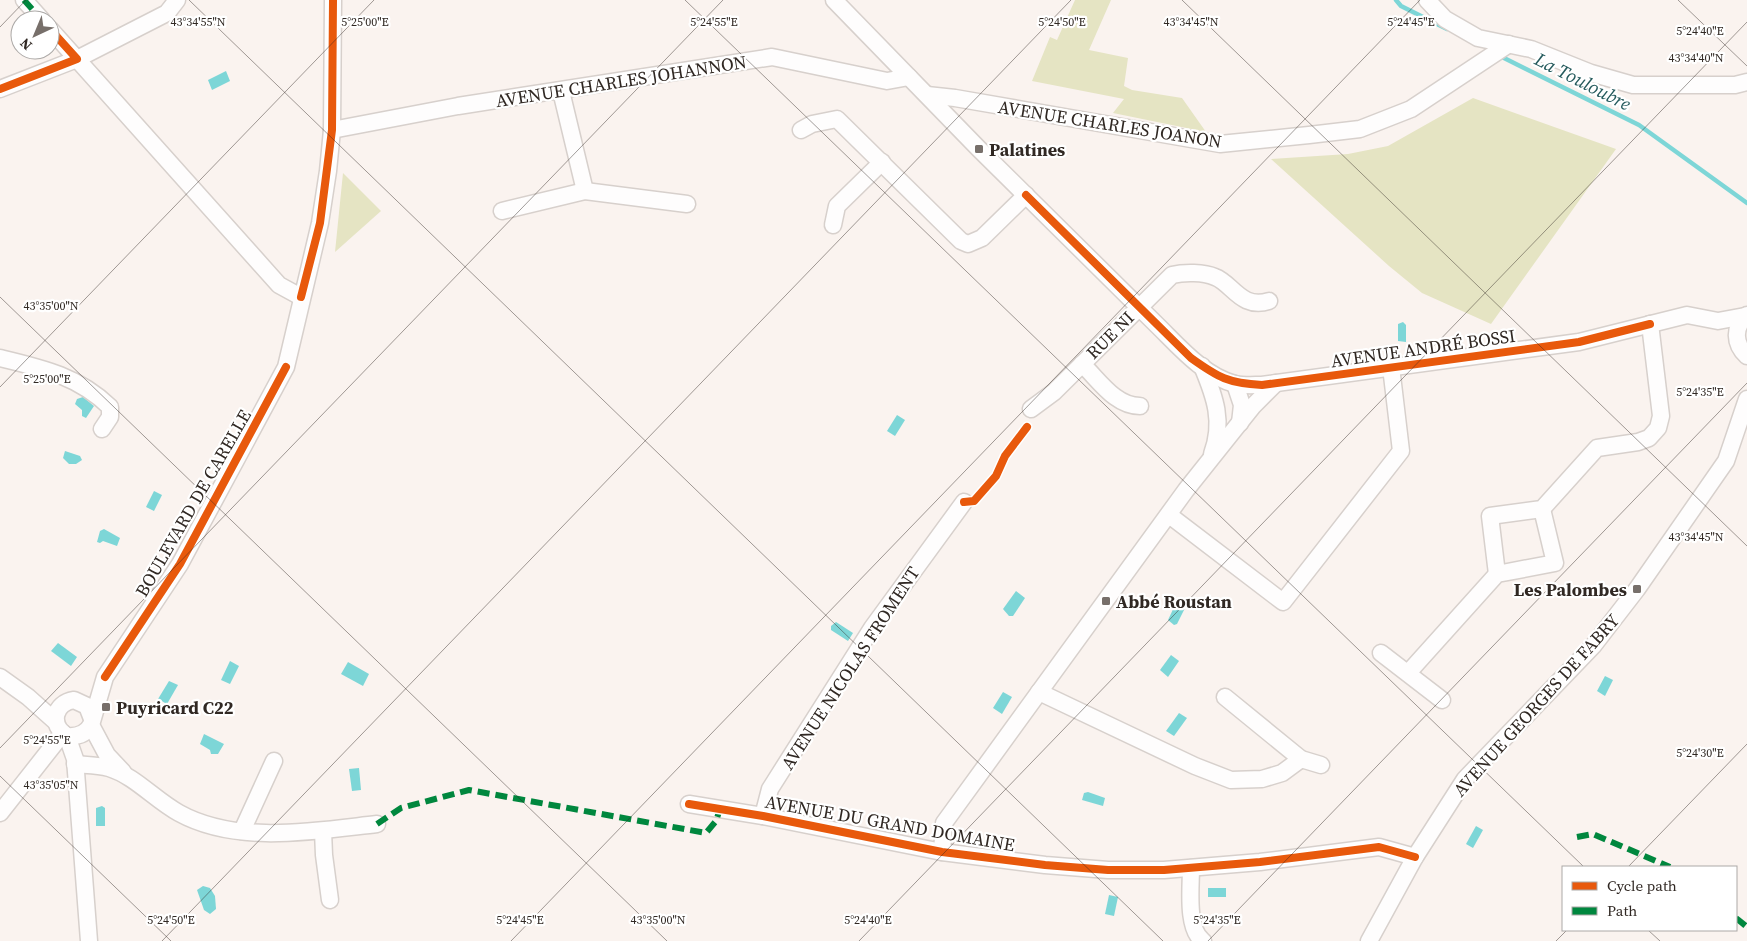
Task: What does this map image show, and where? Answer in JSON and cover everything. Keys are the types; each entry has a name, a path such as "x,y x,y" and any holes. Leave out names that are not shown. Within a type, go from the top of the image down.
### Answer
{"street":[{"path":"24,0 33,10"},
{"path":"0,89 77,59 167,13 177,0"},
{"name":"BOULEVARD DE CARELLE","path":"75,761 90,725 105,677 180,564 286,367 320,223 332,130 333,0"},
{"path":"834,0 1138,307 1202,366 1235,384 1242,405 1240,423"},
{"path":"1427,0 1445,19 1478,38 1531,49 1590,73 1633,85 1735,85 1747,82"},
{"path":"60,40 278,286 301,297"},
{"name":"AVENUE CHARLES JOANON","path":"927,95 955,98 1220,144 1360,129 1411,110 1509,44"},
{"name":"AVENUE CHARLES JOHANNON","path":"332,130 458,106 561,92 772,57 887,81 909,77"},
{"path":"561,92 585,191"},
{"path":"801,130 812,124 838,119 961,241 968,244 982,238 1026,195"},
{"path":"833,225 837,206 882,162"},
{"path":"502,211 585,191 687,204"},
{"name":"RUE NI","path":"1031,409 1054,392 1172,275 1186,272 1215,276 1239,297 1263,303 1269,301"},
{"name":"AVENUE ANDRÉ BOSSI","path":"1235,384 1276,383 1579,342 1687,315 1718,321 1746,316"},
{"path":"1746,316 1738,326 1736,337 1739,347 1747,358"},
{"path":"1718,321 1736,337"},
{"path":"1497,574 1490,516 1542,509 1597,448 1638,442 1649,438 1658,428 1661,416 1650,324"},
{"path":"0,358 70,378 82,384 110,407 110,417 102,429"},
{"name":"RUE NI","path":"1082,364 1119,401 1129,406 1140,406"},
{"path":"1202,366 1218,406 1216,441 1209,460"},
{"path":"1169,515 1283,602 1401,451 1391,367"},
{"path":"942,852 944,823 1209,460 1276,383"},
{"path":"1218,406 1235,384"},
{"name":"AVENUE GEORGES DE FABRY","path":"1369,941 1415,857 1465,779 1593,646 1638,589 1726,461 1747,399"},
{"name":"AVENUE NICOLAS FROMENT","path":"763,816 770,789 872,628 964,502"},
{"path":"1408,673 1497,574 1555,563 1542,509"},
{"path":"1381,654 1442,700"},
{"path":"0,677 28,697 62,730 74,737 90,725"},
{"name":"BOULEVARD DE CARELLE","path":"71,700 105,677"},
{"path":"1039,692 1195,766 1231,780 1269,777 1282,773 1301,759"},
{"path":"28,697 71,700 87,706 90,725 107,755 126,776"},
{"path":"1224,698 1301,759 1321,765"},
{"path":"71,700 58,709 62,730 75,761 89,941"},
{"path":"0,813 62,730"},
{"path":"75,761 108,767 126,776 179,813 203,824 242,831 303,834 377,824"},
{"path":"242,831 274,761"},
{"name":"AVENUE DU GRAND DOMAINE","path":"689,804 763,816 942,852 1045,865 1108,870 1191,868 1260,862 1379,847 1415,857"},
{"path":"323,831 330,900"},
{"path":"1191,868 1191,916 1199,938 1204,941"}],"green space":[{"path":"1075,0 1111,0 1089,50 1128,58 1124,86 1132,90 1182,98 1206,132 1113,113 1124,99 1032,81 1050,37 1057,40"},
{"path":"1473,98 1616,149 1491,324 1422,293 1389,266 1271,159 1348,154 1388,146"},
{"path":"343,173 381,211 335,252"}],"water":[{"path":"226,71 230,81 212,90 208,80"},
{"path":"1403,322 1406,325 1406,342 1398,341 1398,324"},
{"path":"83,397 94,406 86,418 82,416 82,410 75,404 77,399"},
{"path":"897,415 905,420 895,436 887,431"},
{"path":"65,451 80,456 82,460 76,464 69,464 63,458"},
{"path":"154,491 162,495 154,511 146,507"},
{"path":"104,529 120,538 117,546 103,541 97,542 100,531"},
{"path":"1016,591 1025,598 1013,616 1009,616 1003,609"},
{"path":"1176,603 1185,608 1177,624 1174,625 1168,620"},
{"path":"836,622 853,633 848,641 831,630 831,626"},
{"path":"58,643 77,657 71,666 51,651"},
{"path":"1171,655 1179,661 1168,677 1160,670"},
{"path":"230,661 239,666 230,684 221,680"},
{"path":"348,662 369,674 363,686 341,674"},
{"path":"1605,676 1613,680 1605,696 1597,691"},
{"path":"169,681 178,685 167,704 158,699"},
{"path":"1003,692 1012,697 1002,714 993,708"},
{"path":"1179,713 1187,718 1174,736 1166,731"},
{"path":"204,734 224,744 218,754 211,754 210,750 200,744"},
{"path":"359,768 361,790 352,791 349,769"},
{"path":"1088,792 1105,798 1103,806 1082,800 1084,793"},
{"path":"102,806 105,808 105,826 96,826 96,808"},
{"path":"1476,826 1483,830 1473,848 1466,844"},
{"path":"203,886 210,888 215,896 216,909 210,914 204,910 197,890"},
{"path":"1208,888 1226,888 1226,897 1208,897"},
{"path":"1109,895 1118,897 1114,916 1105,914"}],"waterway":[{"name":"La Touloubre","path":"1396,0 1401,6 1447,29"},
{"name":"La Touloubre","path":"1498,55 1639,125 1747,203"}],"marked path":[{"path":"24,0 33,10"},
{"path":"377,824 401,808 469,790 706,833 716,821 720,809"},
{"path":"1577,837 1593,834 1668,866"},
{"path":"1737,919 1747,927"}],"cycle path":[{"path":"301,297 320,223 332,130 333,0"},
{"path":"0,89 77,59 60,40"},
{"path":"1026,195 1191,358 1217,375 1240,383 1262,385 1579,342 1650,324"},
{"path":"105,677 180,564 286,367"},
{"path":"964,502 974,501 996,476 1005,456 1027,427"},
{"path":"689,804 763,816 942,852 1045,865 1108,870 1164,870 1260,862 1379,847 1415,857"}],"place":[{"name":"Palatines","path":"979,149"},
{"name":"Les Palombes","path":"1637,589"},
{"name":"Abbé Roustan","path":"1106,601"},
{"name":"Puyricard C22","path":"106,707"}]}
